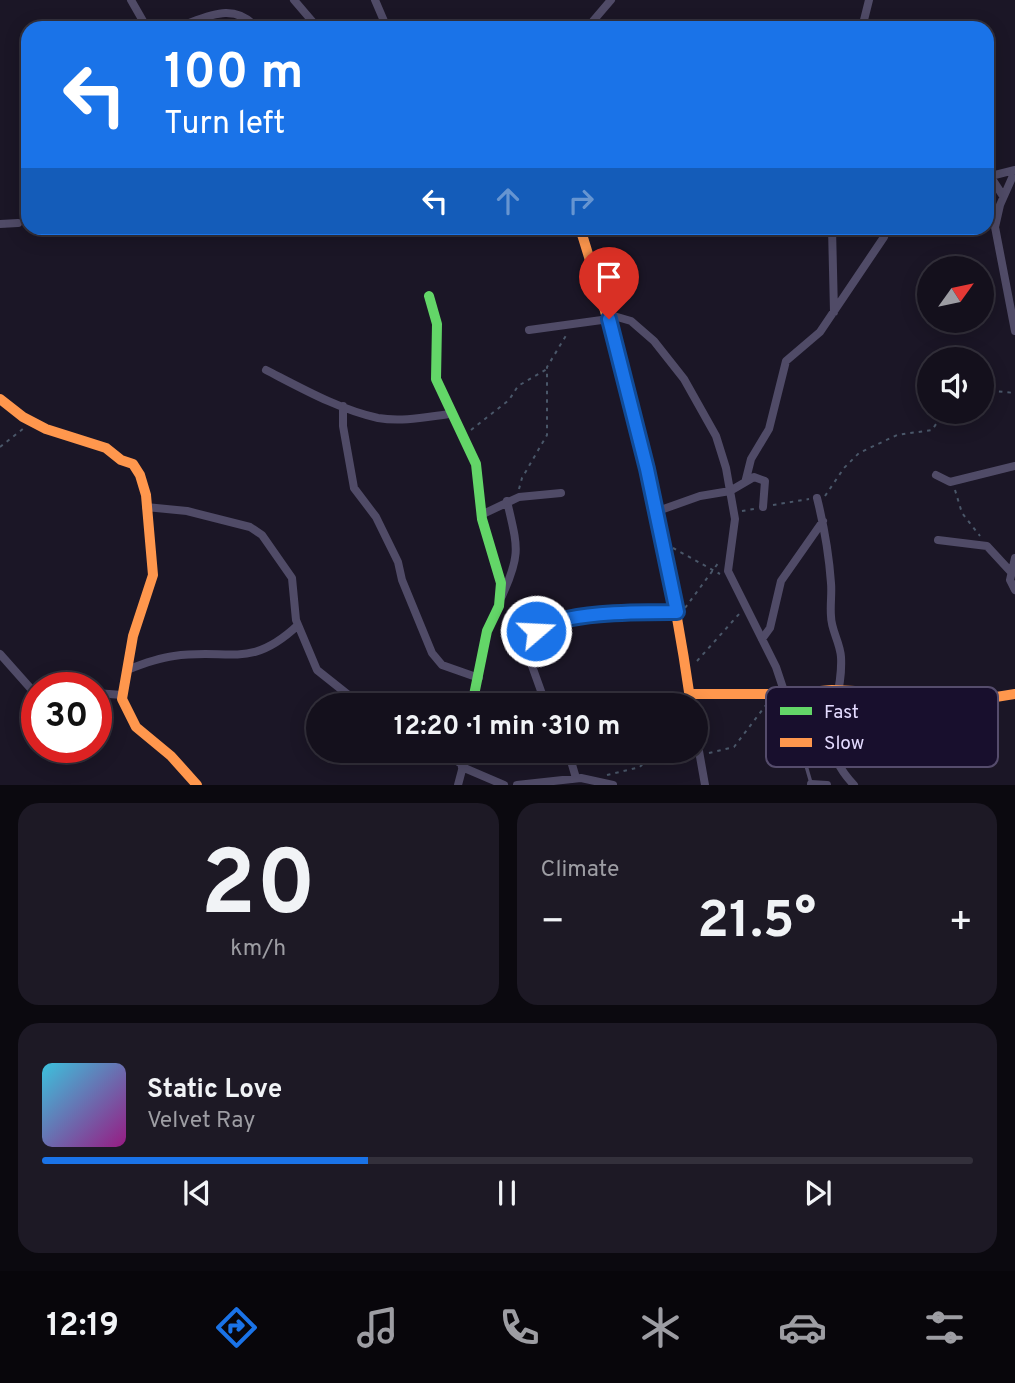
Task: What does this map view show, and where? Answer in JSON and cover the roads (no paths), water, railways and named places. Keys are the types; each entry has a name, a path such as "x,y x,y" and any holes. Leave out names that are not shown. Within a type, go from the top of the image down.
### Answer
{"street":[{"path":"131,0 143,21"},
{"path":"294,0 312,21"},
{"path":"375,0 384,21"},
{"path":"593,21 611,0"},
{"path":"864,21 869,0"},
{"path":"192,21 208,14 231,11 242,13 250,21"},
{"path":"994,173 1015,171"},
{"path":"1015,171 1003,196 995,227 1015,331"},
{"path":"994,182 1003,196"},
{"path":"0,224 18,223"},
{"path":"582,235 634,413 677,614 689,693"},
{"path":"832,235 834,314"},
{"path":"746,479 751,459 768,429 786,361 820,332 885,235"},
{"path":"1007,283 1015,271"},
{"path":"429,296 437,324 436,379 479,475 481,514 501,583 501,599"},
{"path":"529,330 573,325 608,317 641,328 684,379 716,436 734,513 728,561 732,581 762,639 779,687"},
{"path":"266,370 344,406 379,418 413,419 450,414"},
{"path":"0,399 32,422 106,448 121,460 133,464 144,486 153,575 139,615 122,695 136,727 171,756 197,785"},
{"path":"344,406 343,426 354,488 376,517 398,562 404,586 413,601 432,653 442,665 480,678"},
{"path":"936,475 943,481 953,482 1015,466"},
{"path":"655,512 700,496 730,491 746,479 760,477 765,481 764,507"},
{"path":"481,514 519,497 561,493"},
{"path":"817,498 831,583 831,621 841,654 842,669 837,687"},
{"path":"476,693 487,631 514,570 517,554 507,501"},
{"path":"146,507 187,511 260,532 292,578 298,625 319,674 345,693"},
{"path":"762,639 770,628 784,575 823,522"},
{"path":"938,540 990,548 1011,572"},
{"path":"1015,558 1011,572 1015,590"},
{"path":"542,693 527,652 530,639 540,628 608,614 677,614"},
{"path":"127,670 174,656 253,653 278,644 298,625"},
{"path":"0,654 21,678"},
{"path":"112,695 122,695"},
{"path":"708,699 766,695"},
{"path":"459,763 504,785"},
{"path":"458,785 464,763"},
{"path":"572,763 576,778"},
{"path":"701,763 705,785"},
{"path":"840,767 854,785"},
{"path":"517,785 576,778 613,785"},
{"path":"812,784 827,785"}],"lane":[{"path":"806,767 812,784"}]}
